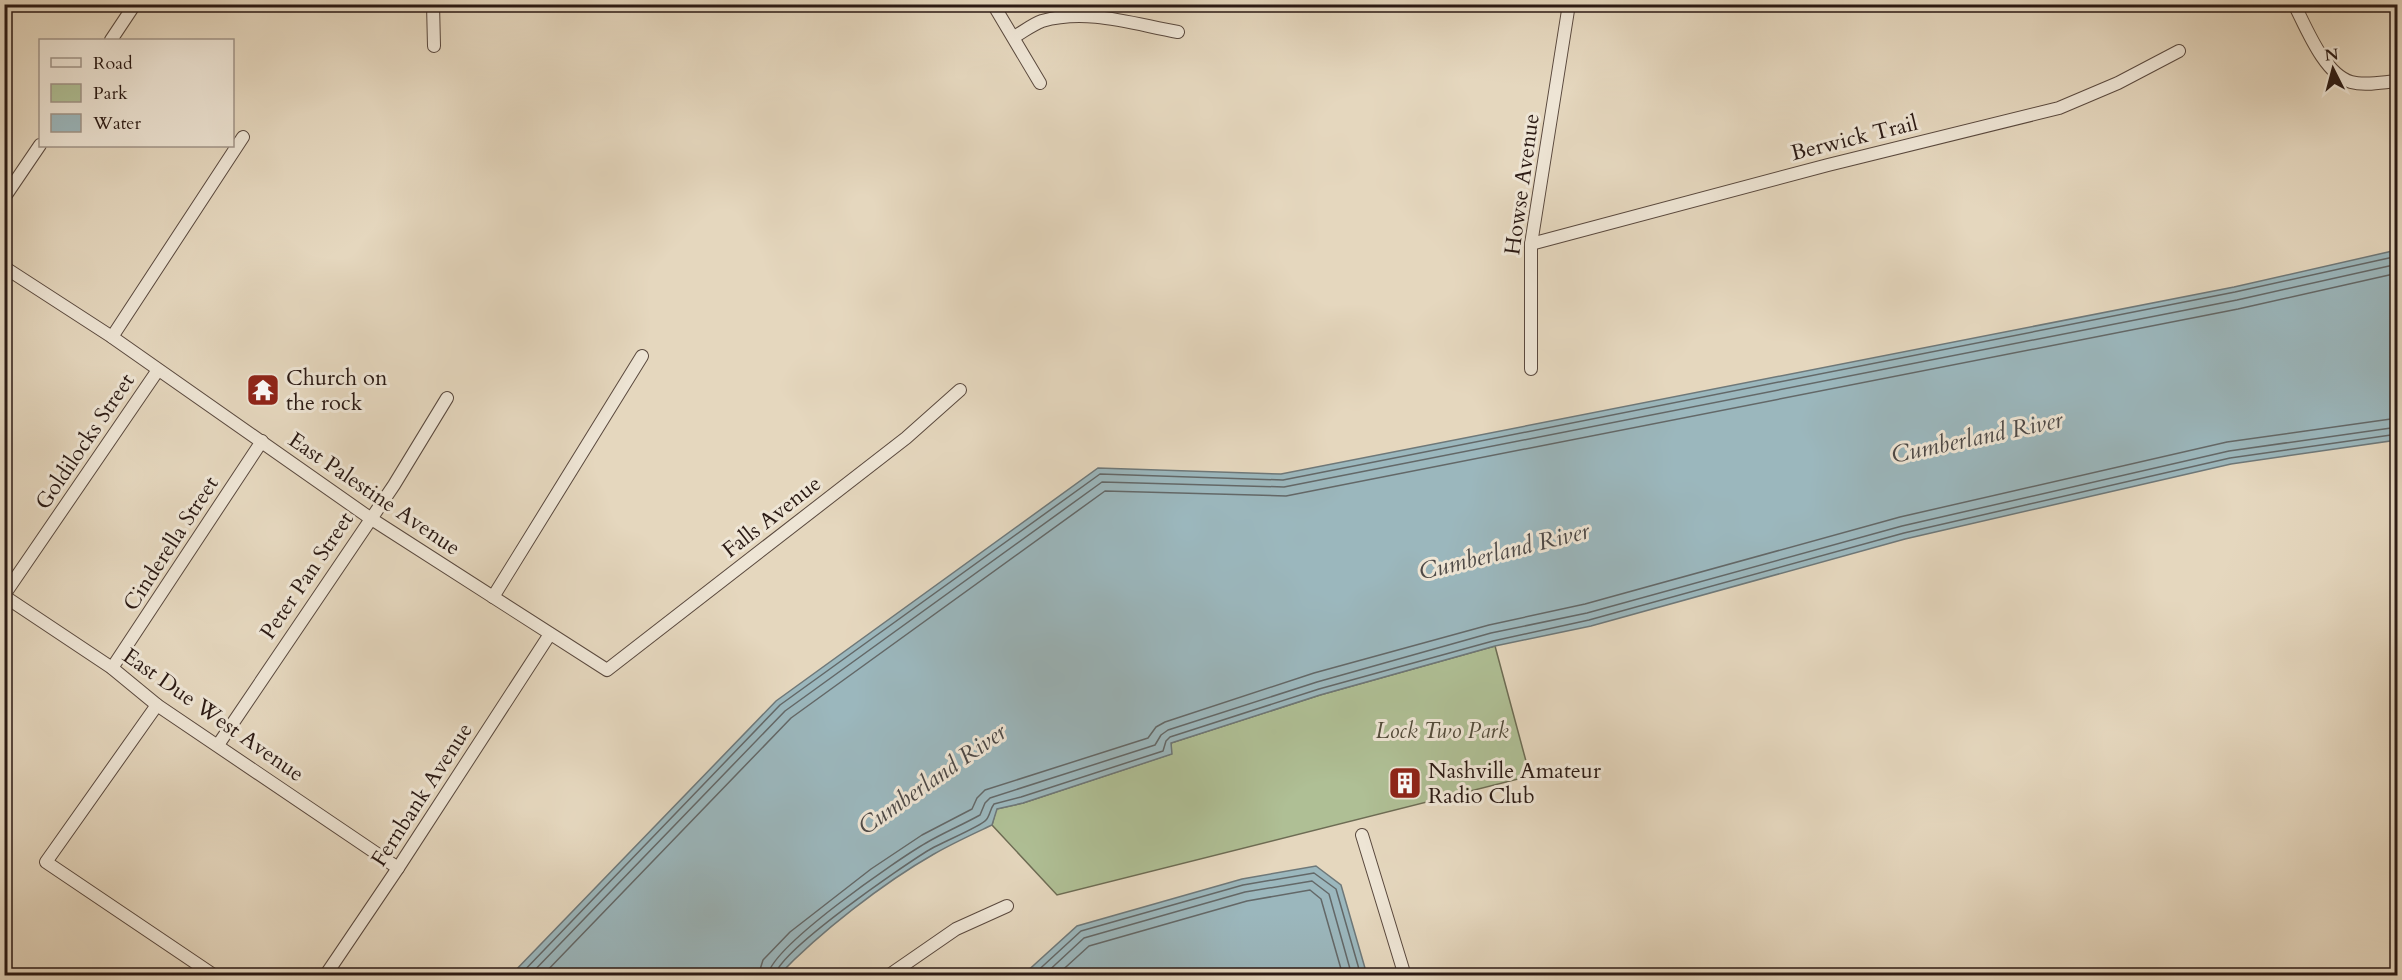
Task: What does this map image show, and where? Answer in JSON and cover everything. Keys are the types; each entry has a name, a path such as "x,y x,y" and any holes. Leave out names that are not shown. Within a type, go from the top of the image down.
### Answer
{"street":[{"path":"112,39 135,4"},
{"path":"433,4 434,46"},
{"path":"993,4 1040,83"},
{"name":"Howse Avenue","path":"1531,369 1531,244 1569,4"},
{"path":"2294,4 2316,48 2334,70 2349,82 2392,81"},
{"path":"1014,37 1041,21 1075,15 1113,18 1178,32"},
{"name":"Berwick Trail","path":"1531,244 1828,165 2059,108 2118,83 2179,51"},
{"path":"112,338 243,137"},
{"path":"4,198 39,146"},
{"name":"East Palestine Avenue","path":"4,267 112,338 370,518 605,669"},
{"path":"493,597 642,356"},
{"name":"Goldilocks Street","path":"4,596 158,370"},
{"name":"Falls Avenue","path":"605,669 607,670 906,438 960,390"},
{"name":"Peter Pan Street","path":"218,745 394,485 447,398"},
{"name":"Cinderella Street","path":"112,668 262,441"},
{"name":"East Due West Avenue","path":"4,596 112,668 158,705 398,868"},
{"name":"Fernbank Avenue","path":"325,975 398,868 550,634"},
{"path":"158,705 46,862 215,975"},
{"path":"1362,835 1405,975"},
{"path":"888,975 956,929 1007,906"}],"green space":[{"name":"Lock Two Park","path":"1495,646 1530,776 1057,895 992,825 996,809 1023,803 1171,754 1171,743 1320,695"}],"water":[{"name":"Cumberland River","path":"2397,250 2397,440 2231,464 1905,539 1591,626 1495,646 1320,695 1171,743 1172,754 1023,803 997,809 992,825 941,850 894,879 832,926 779,975 511,975 776,701 1098,468 1281,474 2234,287"},
{"path":"1316,866 1341,885 1367,975 1023,975 1077,926 1242,879"}],"place":[{"name":"Church on the rock","path":"263,390"},
{"name":"Nashville Amateur Radio Club","path":"1405,783"}]}
